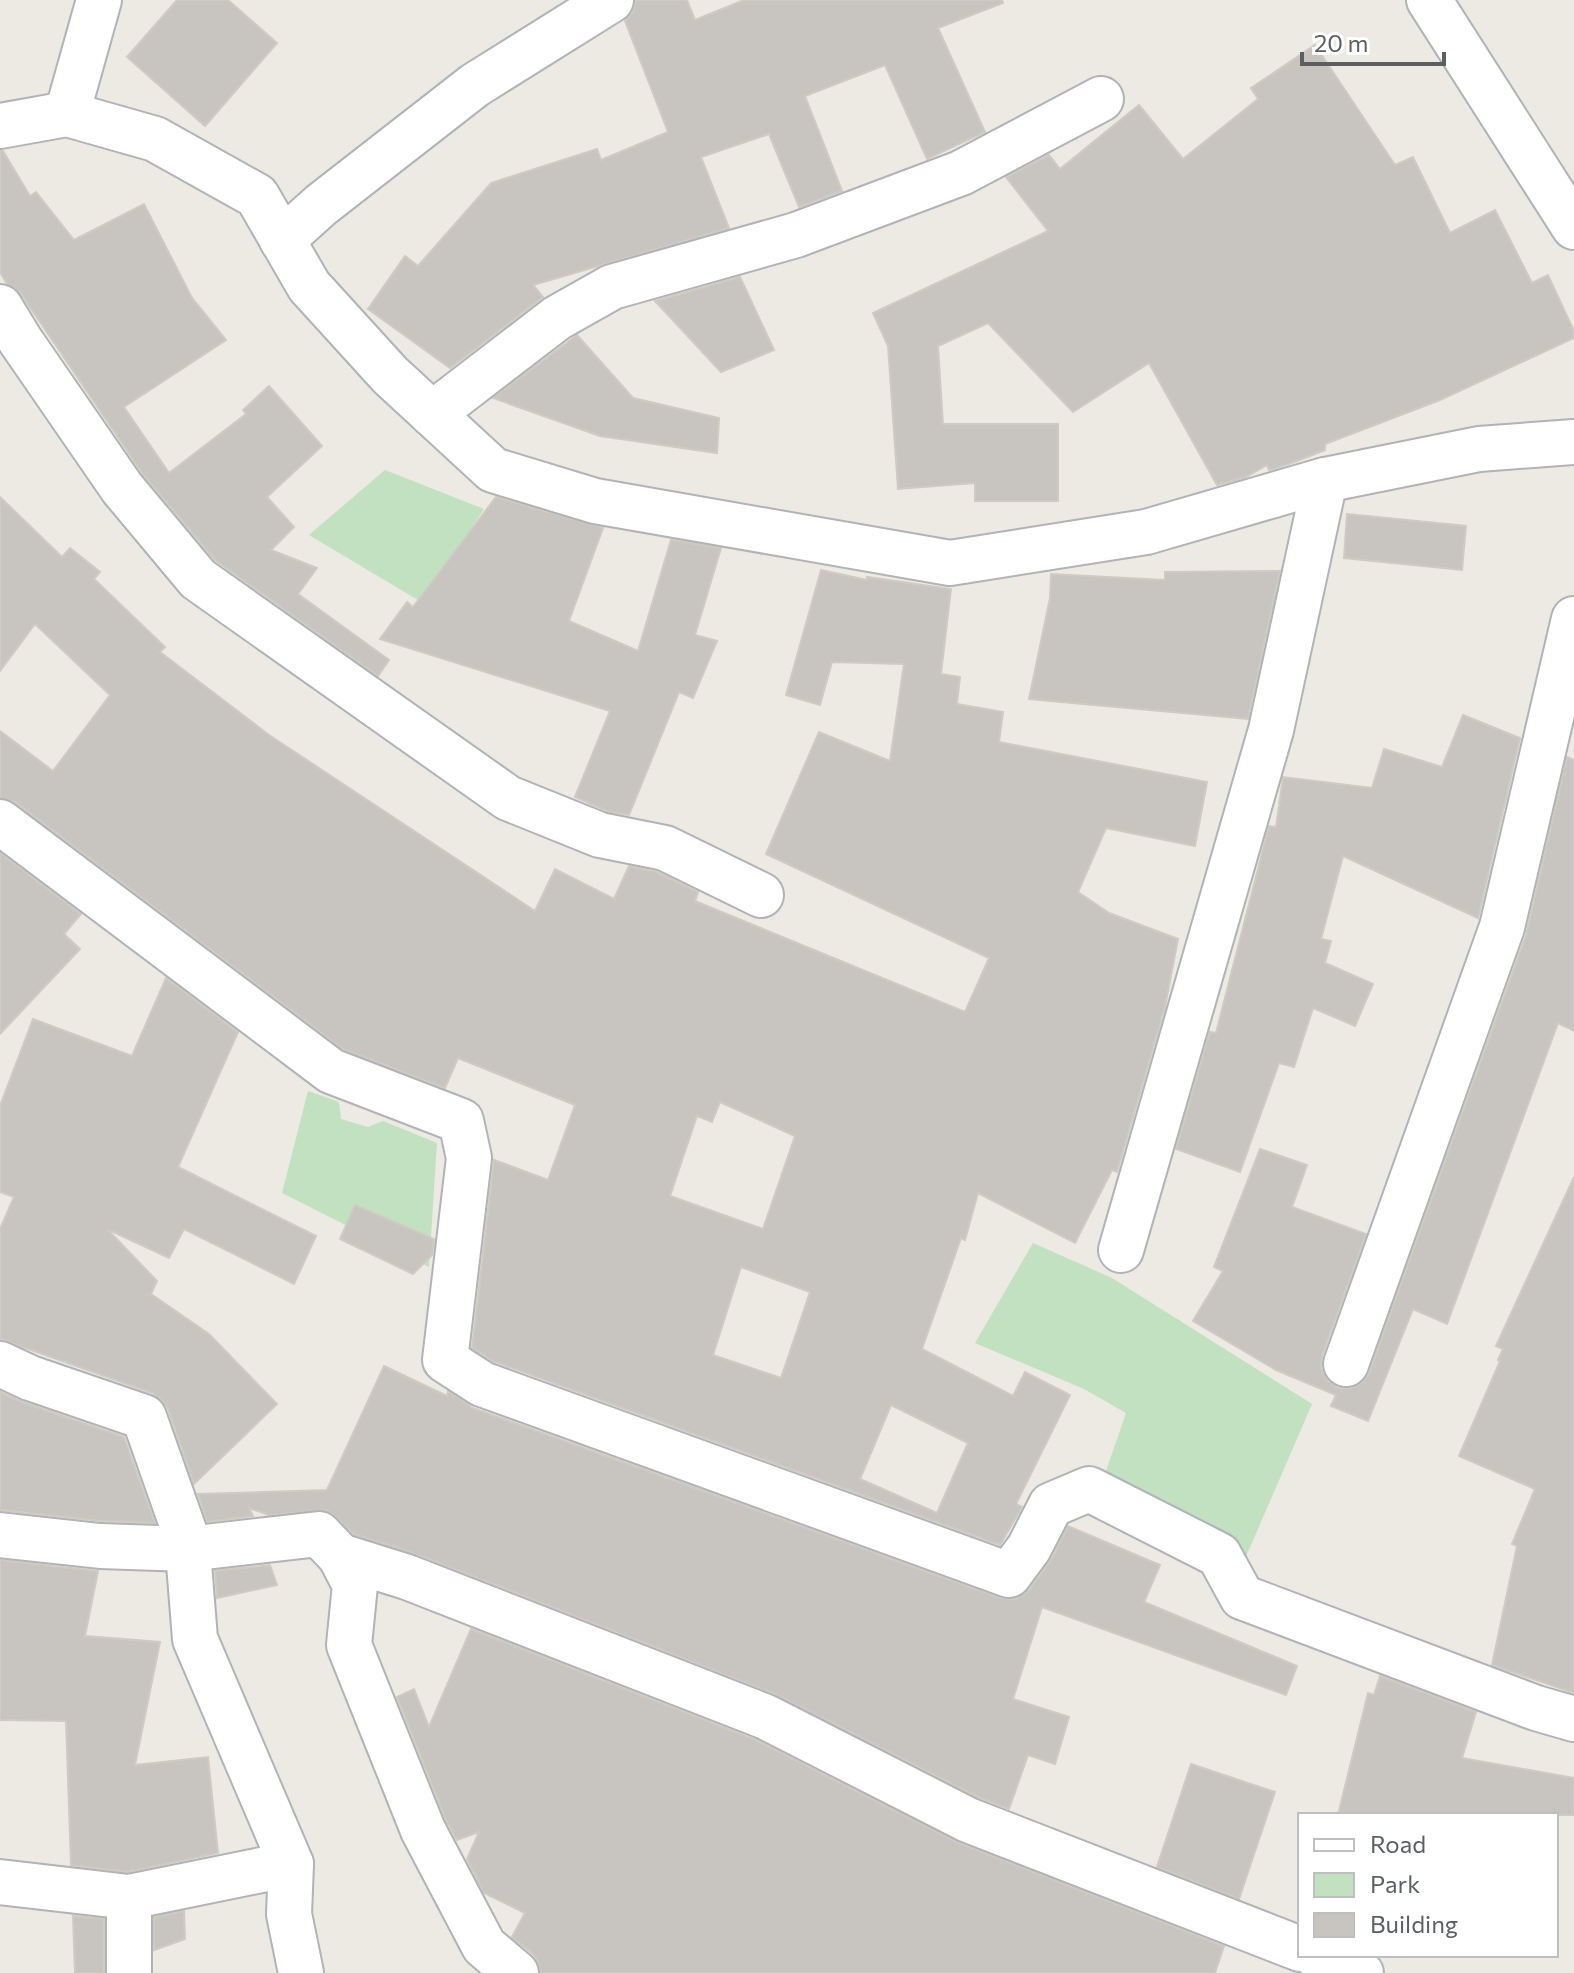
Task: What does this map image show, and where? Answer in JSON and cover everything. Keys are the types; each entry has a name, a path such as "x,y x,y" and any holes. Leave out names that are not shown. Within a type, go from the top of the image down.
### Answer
{"street":[{"path":"67,114 99,0"},
{"path":"282,240 321,205 475,85 611,0"},
{"path":"1429,0 1574,227"},
{"path":"432,414 557,318 612,287 796,235 961,173 1101,99"},
{"path":"0,126 67,114 155,139 257,196 309,286 390,375 493,470 595,501 950,563 1146,532 1325,480 1479,449 1574,442"},
{"path":"0,307 122,488 198,579 508,798 600,835 665,848 761,895"},
{"path":"1121,1250 1271,730 1325,480"},
{"path":"1346,1364 1502,927 1574,619"},
{"path":"0,822 331,1071 437,1109 461,1121 469,1158 445,1360 482,1384 1009,1575 1029,1548 1051,1505 1089,1489 1219,1555 1242,1597 1536,1708 1574,1719"},
{"path":"0,1364 30,1378 144,1417 188,1549 195,1639 291,1864 289,1914 301,1973"},
{"path":"0,1535 100,1546 188,1549 319,1534 340,1556 355,1585 349,1645 423,1830 484,1946 516,1973"},
{"path":"340,1556 407,1577 766,1717 968,1820 1298,1948"},
{"path":"0,1882 129,1897 291,1864"},
{"path":"129,1897 129,1973"},
{"path":"1320,1957 1361,1973"}],"green space":[{"path":"385,470 484,509 423,603 309,535"},
{"path":"308,1091 339,1102 341,1119 368,1127 383,1121 437,1143 429,1267 282,1193"},
{"path":"1033,1243 1112,1278 1312,1404 1245,1559 1104,1486 1106,1471 1126,1413 1084,1389 975,1343"}],"building":[{"path":"177,0 228,0 277,43 205,126 127,57"},
{"path":"636,0 687,0 695,20 744,0 1002,0 1003,3 938,28 985,132 927,159 885,65 805,96 842,191 799,207 769,134 701,157 729,228 533,285 543,297 450,368 368,309 405,256 418,266 491,183 597,149 601,160 668,132 625,21 633,12"},
{"path":"1315,45 1395,165 1413,157 1450,233 1495,210 1532,283 1548,275 1574,331 1574,338 1440,400 1325,444 1325,450 1269,470 1267,465 1246,477 1217,485 1149,363 1073,412 988,323 938,346 943,424 1058,424 1058,501 975,501 975,483 898,489 888,346 873,313 1048,231 1006,177 1049,155 1060,169 1139,105 1183,159 1258,99 1251,88"},
{"path":"0,150 30,196 36,192 74,240 144,204 192,298 226,340 124,407 169,473 246,414 243,410 269,386 322,446 267,497 294,527 271,550 317,568 298,594 389,660 378,676 215,560 142,473 21,294 7,284 0,272"},
{"path":"740,277 774,350 721,372 655,301"},
{"path":"577,335 633,398 719,418 717,453 600,436 493,398"},
{"path":"0,497 62,557 70,548 100,572 94,579 165,647 160,652 269,735 535,911 555,869 614,899 629,866 657,872 698,892 695,901 965,1012 989,958 766,854 819,732 890,761 904,664 832,662 820,705 786,695 821,570 867,580 867,577 951,589 941,674 960,677 957,704 1003,712 999,742 1207,782 1195,846 1106,828 1078,892 1109,913 1178,939 1165,1007 1117,1172 1112,1170 1075,1243 978,1193 965,1240 961,1238 922,1349 1013,1396 1025,1372 1070,1395 1016,1504 1022,1507 1000,1545 493,1361 472,1348 494,1160 548,1180 575,1105 458,1058 445,1088 343,1049 15,802 0,798 0,731 53,771 110,695 35,624 0,671","holes":["720,1102 795,1136 763,1229 670,1196 697,1116 712,1122","741,1267 810,1292 781,1378 713,1355","891,1405 968,1443 937,1513 860,1479"]},
{"path":"496,497 603,528 569,621 638,651 671,540 721,548 695,635 717,641 693,698 679,692 629,815 610,812 575,797 610,711 380,639 407,602 413,607"},
{"path":"1347,514 1466,526 1462,570 1344,558"},
{"path":"1280,571 1248,719 1029,699 1050,598 1051,574 1165,580 1165,572"},
{"path":"1463,715 1520,738 1478,918 1343,856 1321,939 1331,941 1325,963 1373,984 1355,1026 1313,1008 1294,1067 1279,1063 1240,1172 1176,1149 1210,1032 1216,1033 1269,826 1276,827 1283,777 1372,788 1384,749 1442,767"},
{"path":"1567,757 1574,760 1574,1031 1558,1023 1447,1324 1413,1309 1368,1421 1331,1406 1336,1395 1276,1370 1193,1321 1223,1271 1214,1267 1260,1149 1307,1165 1292,1207 1366,1234 1322,1356 1321,1368 1328,1381 1338,1388 1351,1388 1363,1382 1369,1373 1526,935"},
{"path":"0,853 81,914 64,934 80,949 0,1034"},
{"path":"166,978 238,1032 178,1167 316,1236 294,1284 184,1229 169,1258 107,1229 157,1281 151,1294 209,1334 277,1404 194,1484 168,1409 161,1399 152,1393 0,1339 0,1229 14,1197 0,1192 0,1106 33,1019 132,1056"},
{"path":"1574,1177 1574,1693 1492,1665 1517,1546 1512,1544 1535,1489 1459,1456 1500,1361 1503,1349 1496,1346"},
{"path":"355,1205 434,1239 432,1255 413,1274 340,1239"},
{"path":"384,1366 447,1396 448,1391 473,1408 1000,1598 1017,1599 1029,1590 1051,1560 1068,1526 1160,1565 1144,1602 1297,1666 1286,1695 1042,1607 1013,1699 1069,1717 1055,1764 1028,1755 1009,1809 978,1797 775,1694 416,1554 354,1534 327,1510 269,1515 249,1508 253,1516 207,1522 198,1494 327,1490"},
{"path":"0,1392 124,1437 155,1523 102,1521 0,1510"},
{"path":"0,1560 98,1571 85,1636 160,1642 135,1765 208,1757 218,1853 128,1872 71,1865 66,1721 0,1720"},
{"path":"270,1565 277,1585 217,1598 215,1571"},
{"path":"471,1629 756,1740 959,1843 1224,1946 1215,1973 540,1973 533,1954 512,1937 525,1913 484,1893 467,1859 479,1832 457,1840 446,1820 397,1697 414,1689 429,1727"},
{"path":"1380,1676 1476,1712 1462,1758 1574,1778 1574,1815 1338,1813 1368,1693 1374,1695"},
{"path":"1191,1764 1275,1792 1239,1899 1157,1867"},
{"path":"184,1911 185,1939 154,1950 154,1917"},
{"path":"73,1916 104,1919 104,1973 75,1973"}]}
